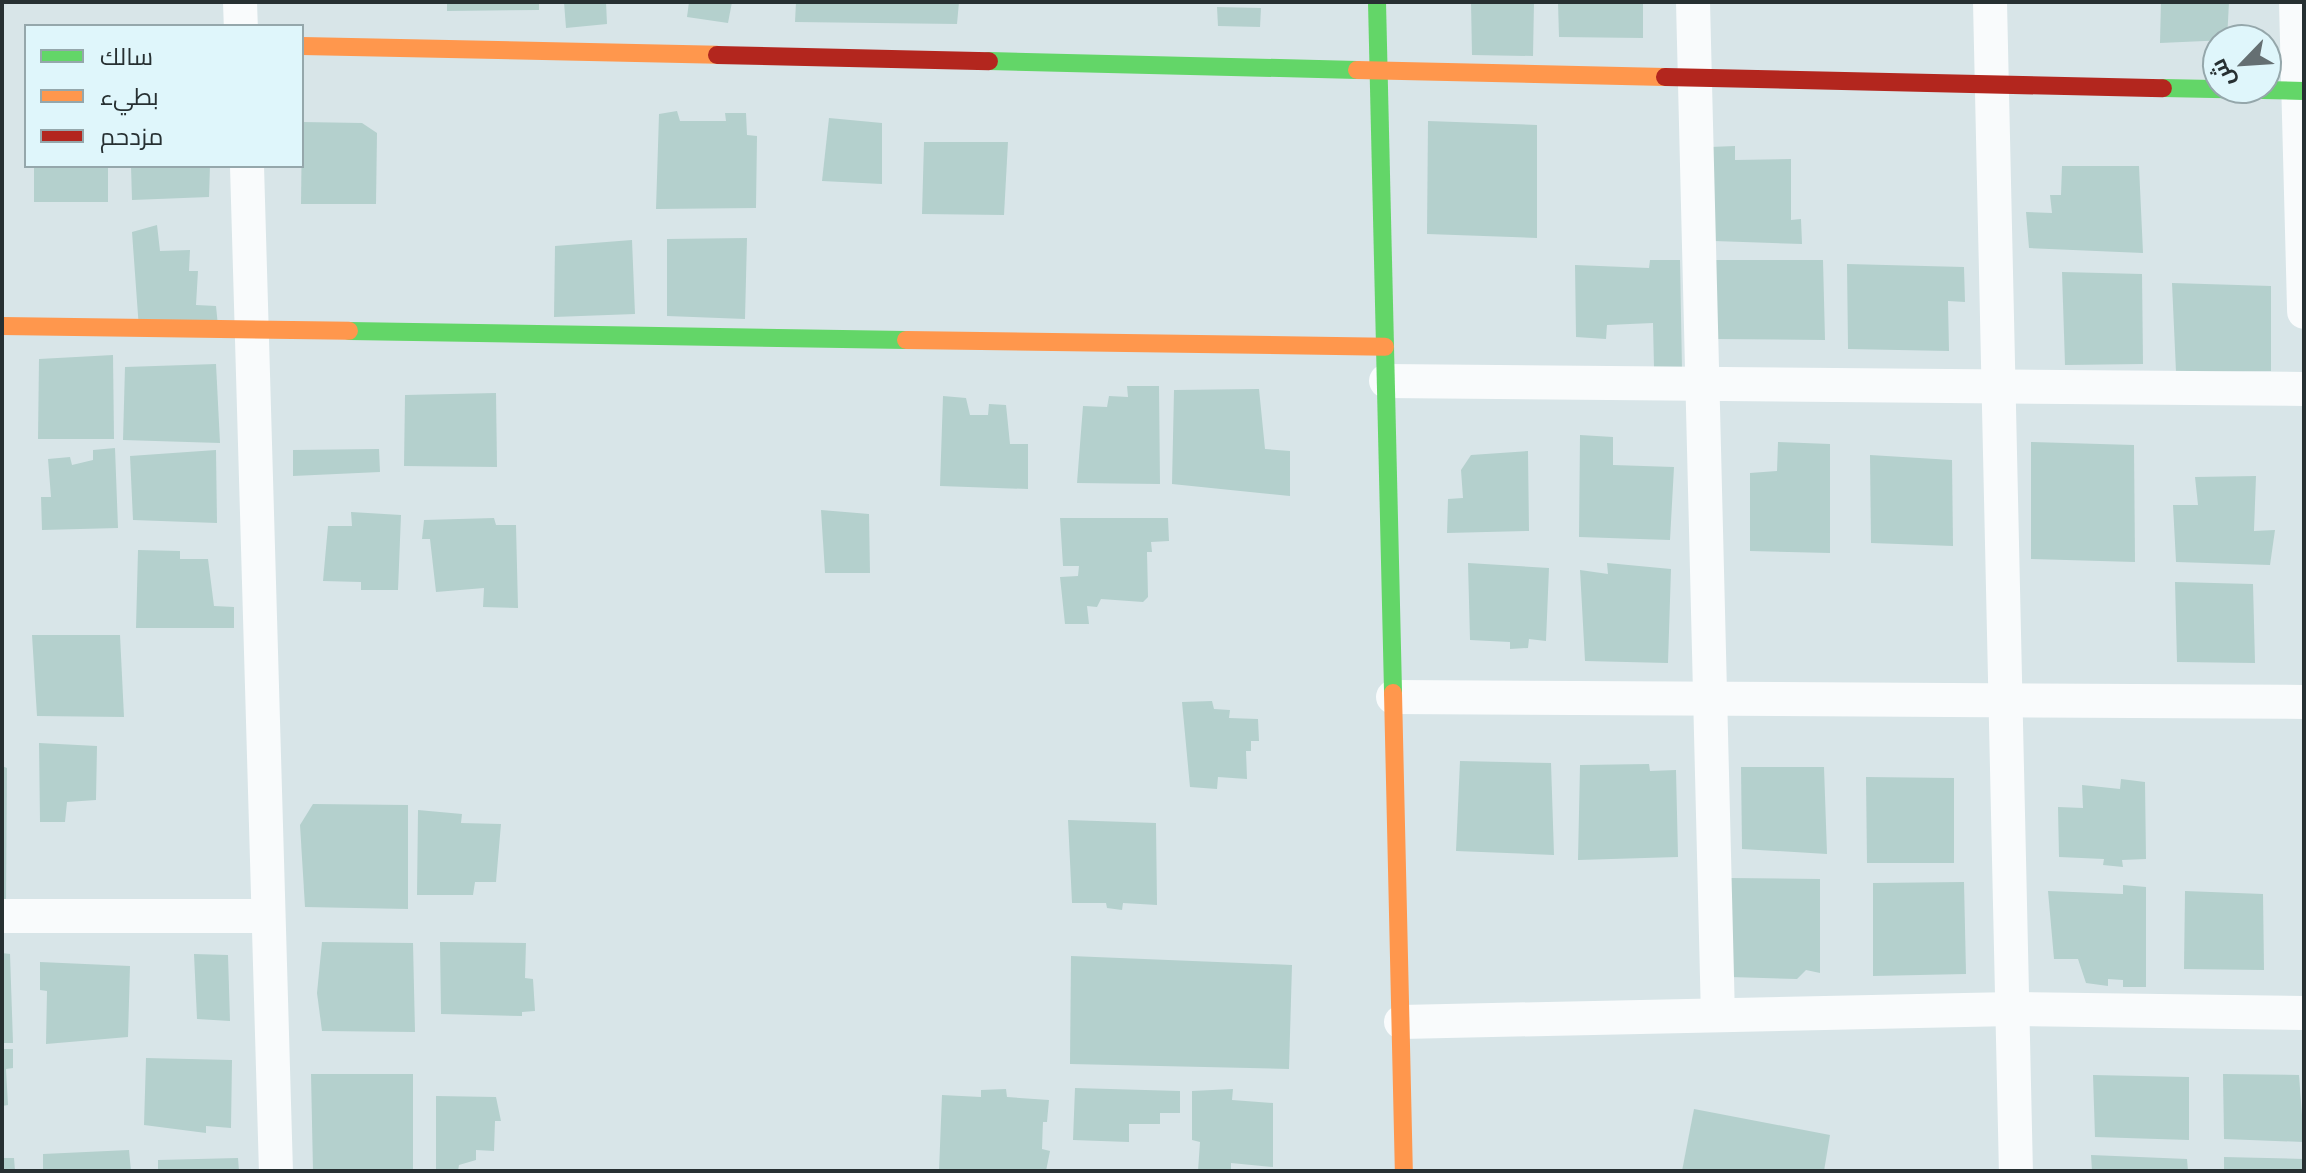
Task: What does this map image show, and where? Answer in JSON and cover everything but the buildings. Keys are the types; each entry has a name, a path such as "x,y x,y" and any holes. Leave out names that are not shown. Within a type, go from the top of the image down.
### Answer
{"street":[{"path":"240,2 241,24"},
{"path":"1377,2 1404,1171"},
{"path":"1693,2 1718,1015"},
{"path":"1990,2 2016,1171"},
{"path":"2296,2 2301,91 2304,312"},
{"path":"304,46 2301,91"},
{"path":"247,168 254,331 266,916 276,1171"},
{"path":"2,326 1385,347"},
{"path":"1386,381 2304,389"},
{"path":"1393,697 2304,702"},
{"path":"2,916 266,916"},
{"path":"1401,1022 2012,1009 2304,1013"}],"traffic: fast":[{"path":"1377,2 1393,693"},
{"path":"989,61 1357,70"},
{"path":"2163,88 2304,91"},
{"path":"349,331 906,340"}],"traffic: slow":[{"path":"304,46 717,55"},
{"path":"1357,70 1665,77"},
{"path":"2,326 349,331"},
{"path":"906,340 1385,347"},
{"path":"1393,693 1404,1171"}],"traffic: jam":[{"path":"717,55 989,61"},
{"path":"1665,77 2163,88"}]}
